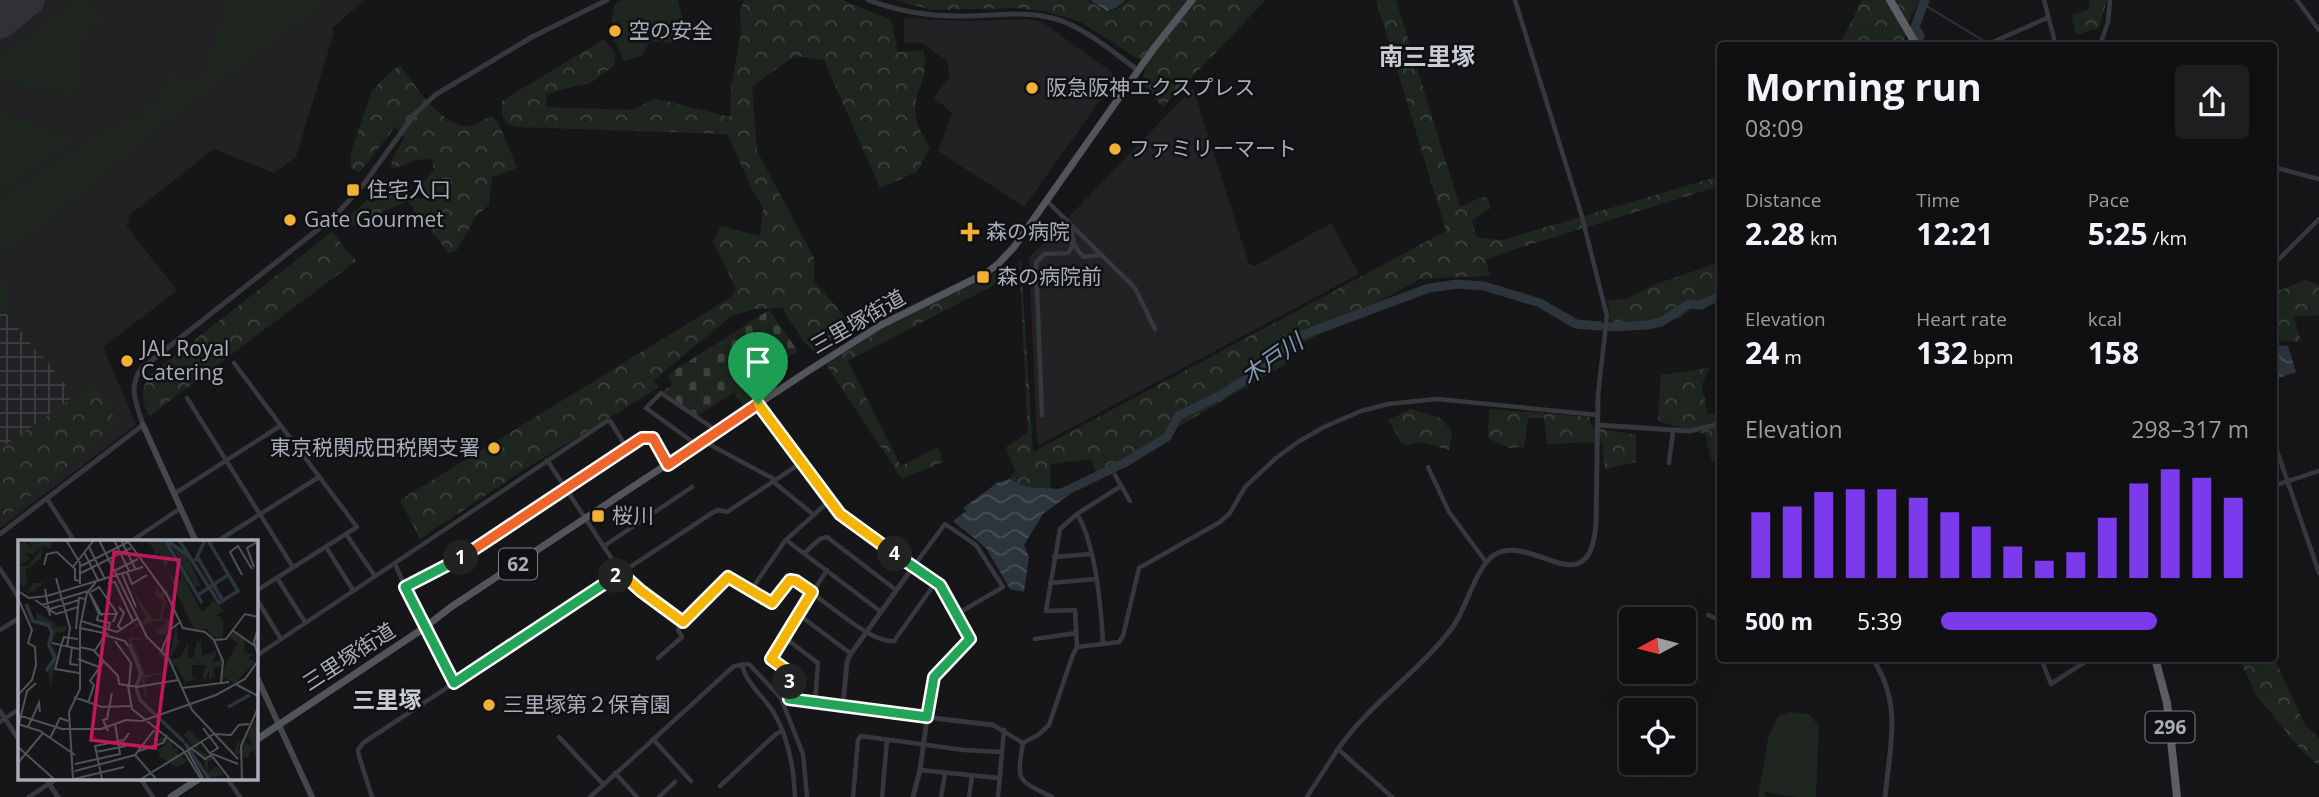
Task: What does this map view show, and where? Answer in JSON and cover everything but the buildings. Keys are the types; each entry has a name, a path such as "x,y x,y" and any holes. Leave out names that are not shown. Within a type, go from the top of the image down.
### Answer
{"highway":[{"path":"1890,0 1915,42"},
{"name":"296","path":"2156,662 2167,703 2178,797"}],"main road":[{"name":"三里塚街道","path":"257,738 424,628 451,607 881,325 986,274 1014,247 1192,0"},
{"path":"144,425 196,540"},
{"path":"257,676 311,797"},
{"path":"171,797 197,780"}],"street":[{"path":"0,534 144,425 134,389 136,377 142,368 335,216 363,185 414,115 435,94 523,42 607,0"},
{"path":"869,0 901,11 930,15 1021,14 1046,17 1085,33 1139,71"},
{"path":"1307,797 1338,748 1450,631 1464,609 1486,562 1509,549 1522,550 1564,565 1577,563 1589,554 1595,539 1598,395 1607,316 1581,213 1515,0"},
{"path":"2044,0 2055,42"},
{"path":"2099,42 2108,22 2110,0"},
{"path":"2297,0 2319,30"},
{"path":"1993,42 2048,18"},
{"path":"2277,168 2319,179"},
{"path":"1047,201 1135,288 1155,328"},
{"path":"2278,260 2319,219"},
{"path":"1042,415 1036,263 1044,254 1068,253 1072,247 1072,226"},
{"path":"1072,243 1084,257 1101,255"},
{"path":"234,363 357,527 257,591"},
{"path":"718,431 661,393 646,408 700,443 775,481 814,515"},
{"path":"187,398 293,567"},
{"path":"1077,647 1119,642 1123,636 1136,576 1143,564 1220,522 1230,513 1249,482 1298,442 1324,427 1361,411 1388,404 1437,399 1598,415"},
{"path":"758,404 829,500 848,520 936,582 970,639 934,677 920,770 913,797"},
{"path":"257,655 607,421 610,421 627,448"},
{"path":"1598,425 1673,432 1703,430 1717,425"},
{"path":"174,494 280,426"},
{"path":"1669,463 1673,432"},
{"path":"405,587 451,564 642,438 653,438 668,465"},
{"path":"2277,450 2319,573"},
{"path":"547,460 621,573 683,622"},
{"path":"372,797 359,756 360,746 712,513 718,510 727,512 801,463"},
{"path":"1428,467 1449,512 1486,562"},
{"path":"2277,485 2319,471"},
{"path":"1115,475 1130,501"},
{"path":"218,540 319,477"},
{"path":"1023,743 1043,732 1049,725 1077,647 1075,610 1046,611 1059,529 1121,486"},
{"path":"604,546 692,487"},
{"path":"47,499 74,540"},
{"path":"751,590 786,540 829,500"},
{"path":"132,540 181,508"},
{"path":"1077,514 1084,524 1091,554 1103,643"},
{"path":"843,705 850,653 945,524 976,545 1003,587 957,614"},
{"path":"346,534 375,576"},
{"path":"804,554 820,539 827,537 896,590"},
{"path":"786,540 880,611"},
{"path":"326,547 353,590"},
{"path":"1054,557 1091,554"},
{"path":"395,564 424,628 455,685"},
{"path":"0,569 18,596"},
{"path":"789,699 789,672 771,659 827,570"},
{"path":"658,658 682,637 677,631 683,622 728,577 772,603 788,581 793,580 866,632 888,642 894,641 936,582"},
{"path":"277,578 305,622"},
{"path":"1050,583 1096,579"},
{"path":"257,600 281,639"},
{"path":"798,614 850,653"},
{"path":"1708,615 1717,619"},
{"path":"0,630 18,619"},
{"path":"1035,639 1076,634"},
{"path":"784,637 818,663 815,702"},
{"path":"1874,662 1884,678 1892,704 1885,797"},
{"path":"2043,662 2051,684 2085,662"},
{"path":"742,664 745,675 769,704 783,731 793,769 795,797"},
{"path":"590,797 727,671 742,664 750,665 781,698 803,754 807,797"},
{"path":"781,698 993,725 1023,743"},
{"path":"2,720 18,710"},
{"path":"0,711 2,720 18,739"},
{"path":"998,797 1004,730"},
{"path":"720,786 776,734 783,731"},
{"path":"853,797 858,740 861,736 1001,752"},
{"path":"559,737 603,784"},
{"path":"653,739 691,781"},
{"path":"881,797 887,741"},
{"path":"1023,743 1020,778 1025,784 1052,797"},
{"path":"1338,748 1392,797"},
{"path":"920,770 999,778"},
{"path":"615,773 638,797"},
{"path":"941,797 945,773"},
{"path":"970,797 972,776"},
{"path":"141,780 153,797"},
{"path":"228,780 240,797"},
{"path":"29,797 47,781 58,797"},
{"path":"659,797 675,782"}],"shaded area":[{"path":"0,0 365,0 332,28 334,32 296,157 274,173 214,149 127,217 130,222 126,225 177,291 103,347 136,425 0,528"},
{"path":"904,18 969,21 1028,19 1042,22 1112,72 1114,81 1024,207 938,151 952,113 934,98 950,76 947,61 923,44 904,42"},
{"path":"1193,88 1249,264 1255,266 1331,223 1358,272 1357,275 1039,445 1029,258"},
{"path":"0,301 74,396 0,449"}],"green space":[{"path":"73,0 85,0 101,23 85,35 80,44 78,73 85,92 53,93 0,78 0,57"},
{"path":"229,0 331,0 154,132 138,110 160,95 172,71 204,81"},
{"path":"622,0 678,0 685,30 682,39 649,43 642,56 624,61 610,32 614,5"},
{"path":"744,0 843,0 891,20 898,52 923,50 924,75 915,105 920,130 930,147 917,172 880,188 824,60 795,56 752,86 757,151 814,258 814,281 853,326 819,356 804,342 782,308 755,309 731,316 653,381 660,387 525,469 420,539 400,500 731,297 736,289 713,242 721,226 760,236 763,208 727,134 518,127 506,124 502,115 502,101 604,39 615,53 615,65 592,82 546,94 547,107 634,110 654,98 730,117 731,86 741,33 740,11"},
{"path":"895,0 1087,0 1108,12 1129,0 1266,0 1163,107 1142,83 1146,64 1079,21 1043,11 1017,8 932,10"},
{"path":"1376,0 1396,0 1460,207 1482,197 1488,198 1491,208 1472,220 1476,237 1502,240 1717,177 1717,187 1486,260 1490,276 1420,279 1294,348 1284,365 1096,473 1091,459 1050,464 1051,489 1027,487 1009,479 1015,471 1006,447 1028,432 1019,262 1021,261 1033,452 1446,231"},
{"path":"1862,0 1921,0 1911,16 1904,42 1841,42"},
{"path":"2090,0 2107,0 2099,28 2076,35 2071,15 2088,10"},
{"path":"400,66 437,111 456,124 476,124 492,116 499,124 517,168 492,177 489,205 476,216 457,250 449,253 407,201 352,226 346,219 383,186 425,200 421,184 434,171 432,159 416,160 393,169 391,161 404,138 396,126 359,173 351,168 351,152 372,90"},
{"path":"0,111 62,134 79,137 0,193"},
{"path":"135,112 153,136 22,242 0,254 0,199 93,135 120,125"},
{"path":"332,232 356,261 151,415 148,414 143,394 150,375"},
{"path":"1717,263 1717,289 1679,318 1643,328 1611,322 1607,300 1626,299 1656,284"},
{"path":"1010,265 1015,274 848,361 901,466 938,447 943,462 902,479 826,365 880,330"},
{"path":"0,277 6,279 9,313 41,357 0,306"},
{"path":"2305,280 2319,285 2319,315 2294,317 2301,342 2277,340 2277,291"},
{"path":"769,310 798,351 767,371 777,388 745,409 734,392 698,416 663,391 673,385 667,375"},
{"path":"1709,368 1702,385 1708,415 1717,412 1717,460 1712,462 1705,434 1658,421 1661,375"},
{"path":"93,383 119,425 0,521 0,449"},
{"path":"1411,409 1441,418 1452,432 1449,450 1422,442 1407,445 1401,442 1388,420"},
{"path":"1489,409 1589,417 1592,427 1636,435 1636,462 1605,469 1602,442 1547,444 1544,418 1528,418 1524,447 1509,448 1488,438"},
{"path":"2241,662 2276,662 2305,725 2319,738 2319,766 2301,750 2256,695"},
{"path":"1789,712 1809,714 1819,726 1816,797 1765,792 1764,796 1772,797 1758,797 1768,738 1778,716"}],"water":[{"path":"1090,0 1126,0 1107,11"},
{"path":"2277,345 2288,346 2296,372 2277,379"},
{"path":"1009,479 1027,487 1059,489 1076,482 1079,487 1043,514 1024,545 1029,557 1024,592 1010,589 986,548 953,521 966,511 963,508 997,483"}],"waterway":[{"name":"木戸川","path":"1916,42 1920,36 1915,27 1925,0"},
{"path":"1923,4 1984,41"},
{"name":"木戸川","path":"1068,490 1126,462 1167,437 1178,416 1221,395 1256,373 1300,336 1429,288 1457,284 1484,286 1540,303 1576,324 1600,326"},
{"name":"木戸川","path":"1610,327 1661,322 1689,304 1701,305 1717,297"}],"runway":[{"path":"0,22 28,0"}],"place":[{"name":"空の安全","path":"615,31"},
{"name":"阪急阪神エクスプレス","path":"1032,88"},
{"name":"ファミリーマート","path":"1115,149"},
{"name":"住宅入口","path":"353,190"},
{"name":"Gate Gourmet","path":"290,220"},
{"name":"森の病院","path":"970,232"},
{"name":"森の病院前","path":"983,277"},
{"name":"JAL Royal Catering","path":"127,361"},
{"name":"東京税関成田税関支署","path":"494,448"},
{"name":"桜川","path":"598,516"},
{"name":"三里塚第２保育園","path":"489,705"}],"district":[{"name":"南三里塚","path":"1427,57"},
{"name":"三里塚","path":"387,700"}],"route":[{"path":"758,404 840,514 942,587 957,614 970,639 934,677 927,717 789,699 789,672 771,657 812,592 793,580 788,581 772,603 728,577 683,622 621,573 454,683 405,587 451,564 642,438 653,438 668,465 758,404"}]}
